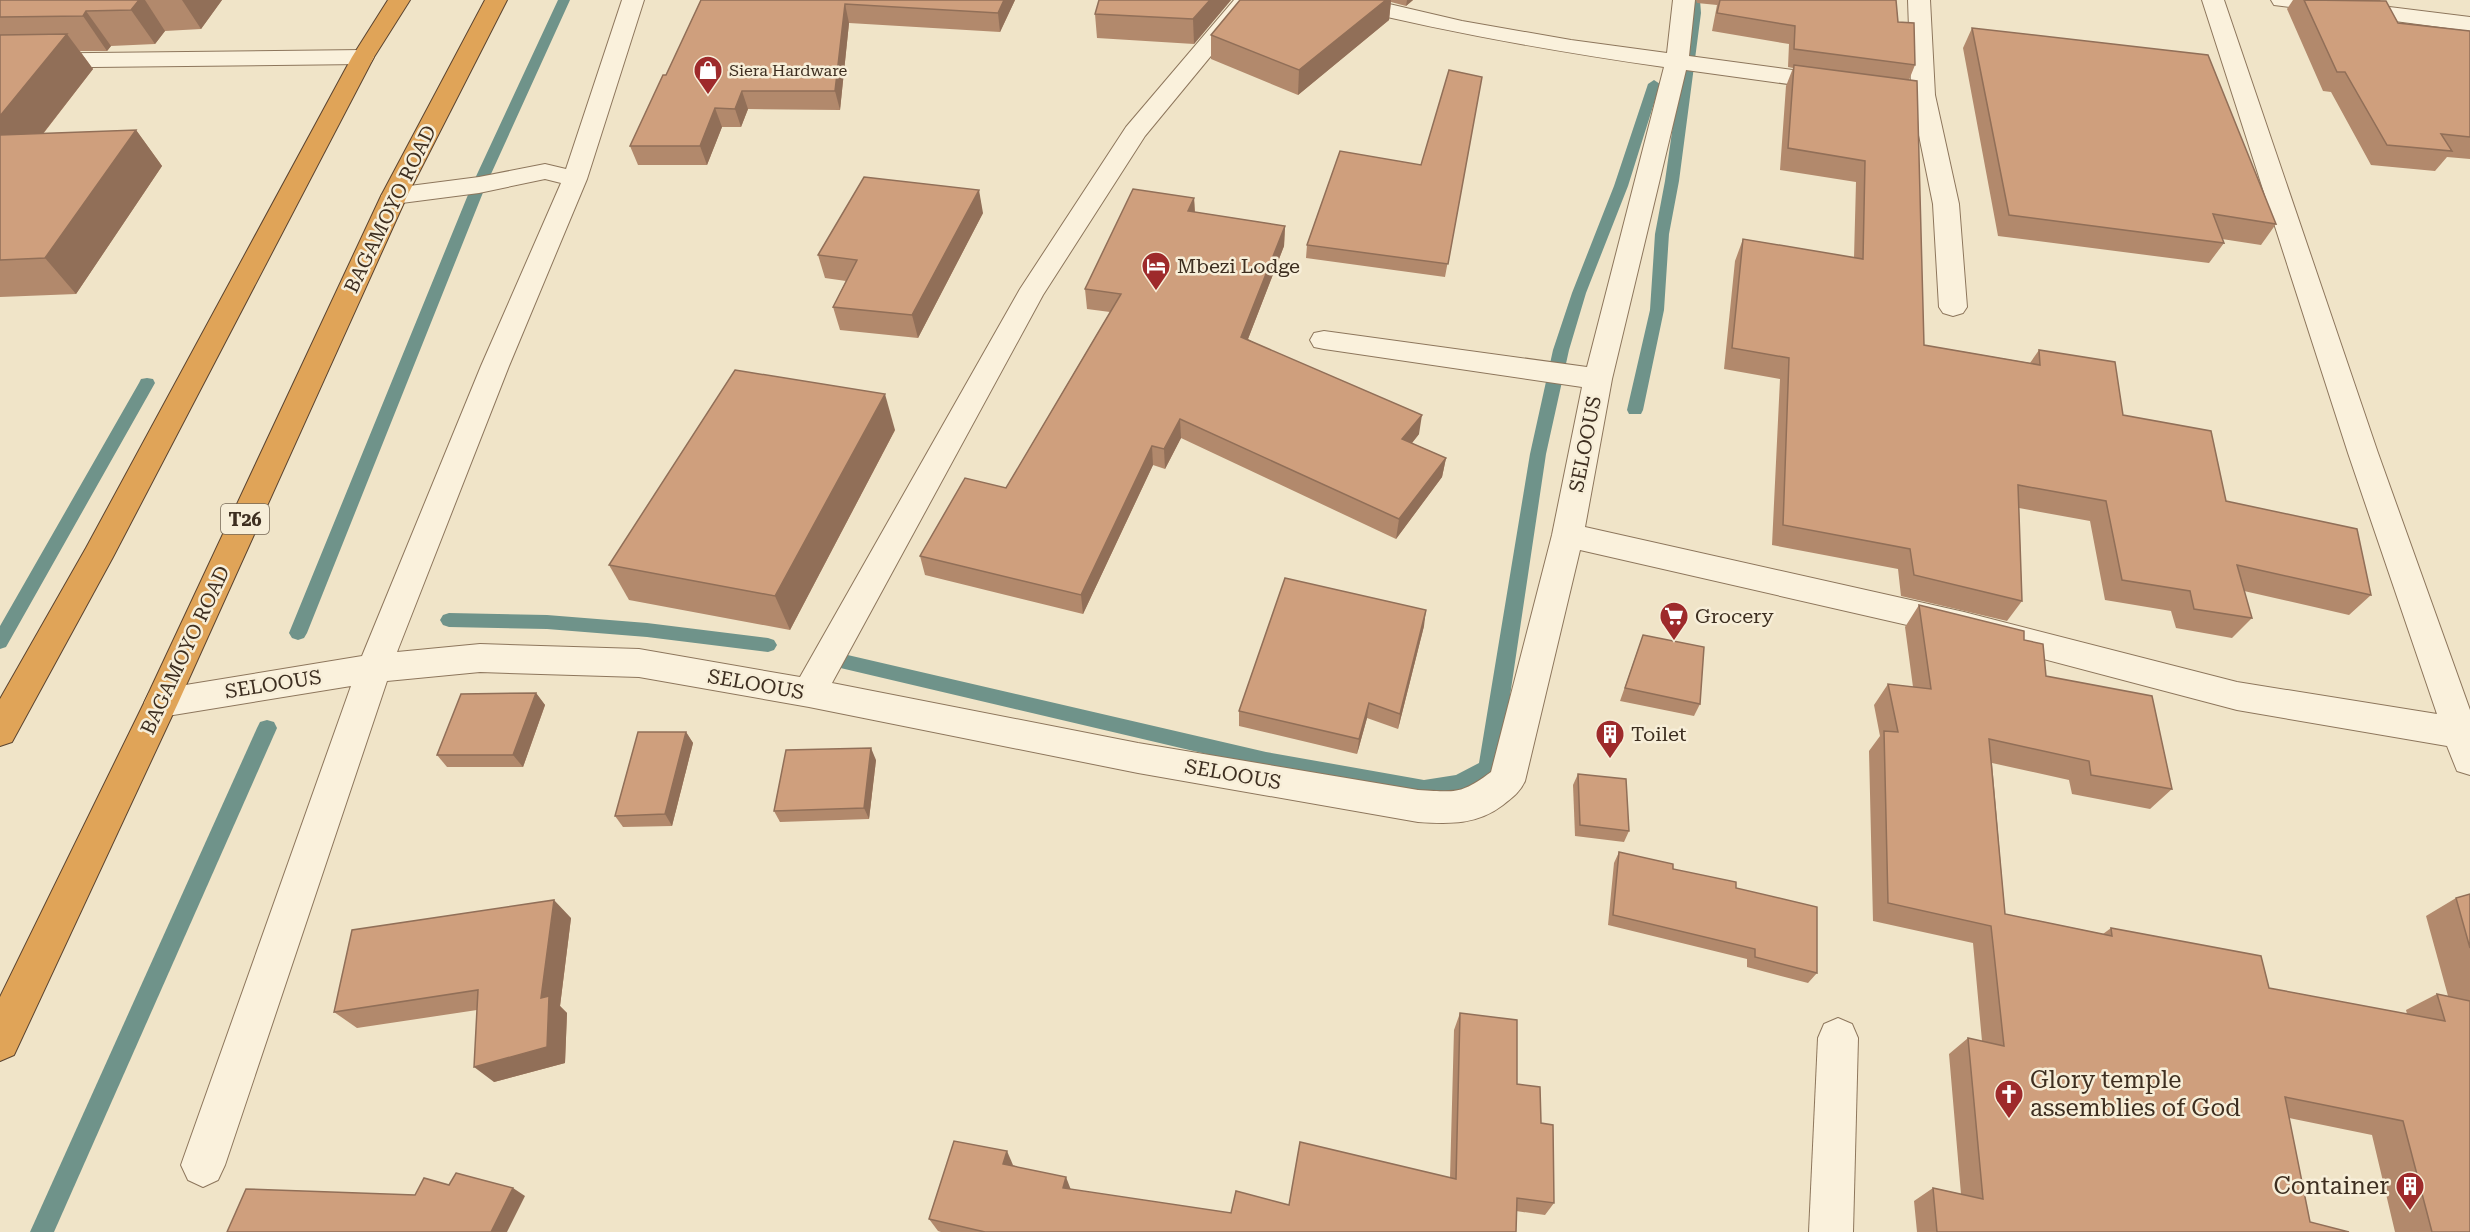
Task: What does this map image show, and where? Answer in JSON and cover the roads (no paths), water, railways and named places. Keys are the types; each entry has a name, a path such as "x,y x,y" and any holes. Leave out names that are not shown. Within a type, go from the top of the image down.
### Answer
{"highway":[{"path":"0,731 97,557 363,57 399,0"},
{"name":"BAGAMOYO ROAD","path":"0,1041 161,703 394,196 496,0"}],"street":[{"path":"203,1165 374,668 495,366 575,179 633,0"},
{"path":"809,693 1030,295 1135,132 1246,0"},
{"path":"1344,0 1369,3 1473,30 1571,47 1923,95"},
{"name":"SELOOUS","path":"161,703 374,668 480,658 639,663 809,693 1138,758 1418,806 1450,808 1477,804 1507,781 1568,536 1598,379 1677,61 1684,0"},
{"path":"1919,0 1923,95 1946,204 1953,307"},
{"path":"2213,0 2363,453 2465,747"},
{"path":"2282,0 2470,24"},
{"path":"0,61 363,57"},
{"path":"394,196 479,185 545,171 575,179"},
{"path":"1324,340 1598,379"},
{"path":"1568,536 1964,625 2236,696 2465,747"},
{"path":"1831,1232 1838,1038"}],"waterway":[{"path":"298,633 479,185 564,0"},
{"path":"1635,410 1657,310 1662,234 1672,181 1695,13 1694,0"},
{"path":"839,661 1266,760 1424,789 1459,783 1488,768 1538,454 1561,350 1579,293 1621,186 1654,84"},
{"path":"0,642 147,383"},
{"path":"449,620 547,622 647,630 768,645"},
{"path":"42,1232 267,728"}],"place":[{"name":"Siera Hardware","path":"708,96"},
{"name":"Mbezi Lodge","path":"1156,292"},
{"name":"Grocery","path":"1674,642"},
{"name":"Toilet","path":"1610,760"},
{"name":"Glory temple assemblies of God","path":"2009,1120"},
{"name":"Container","path":"2410,1212"}]}
